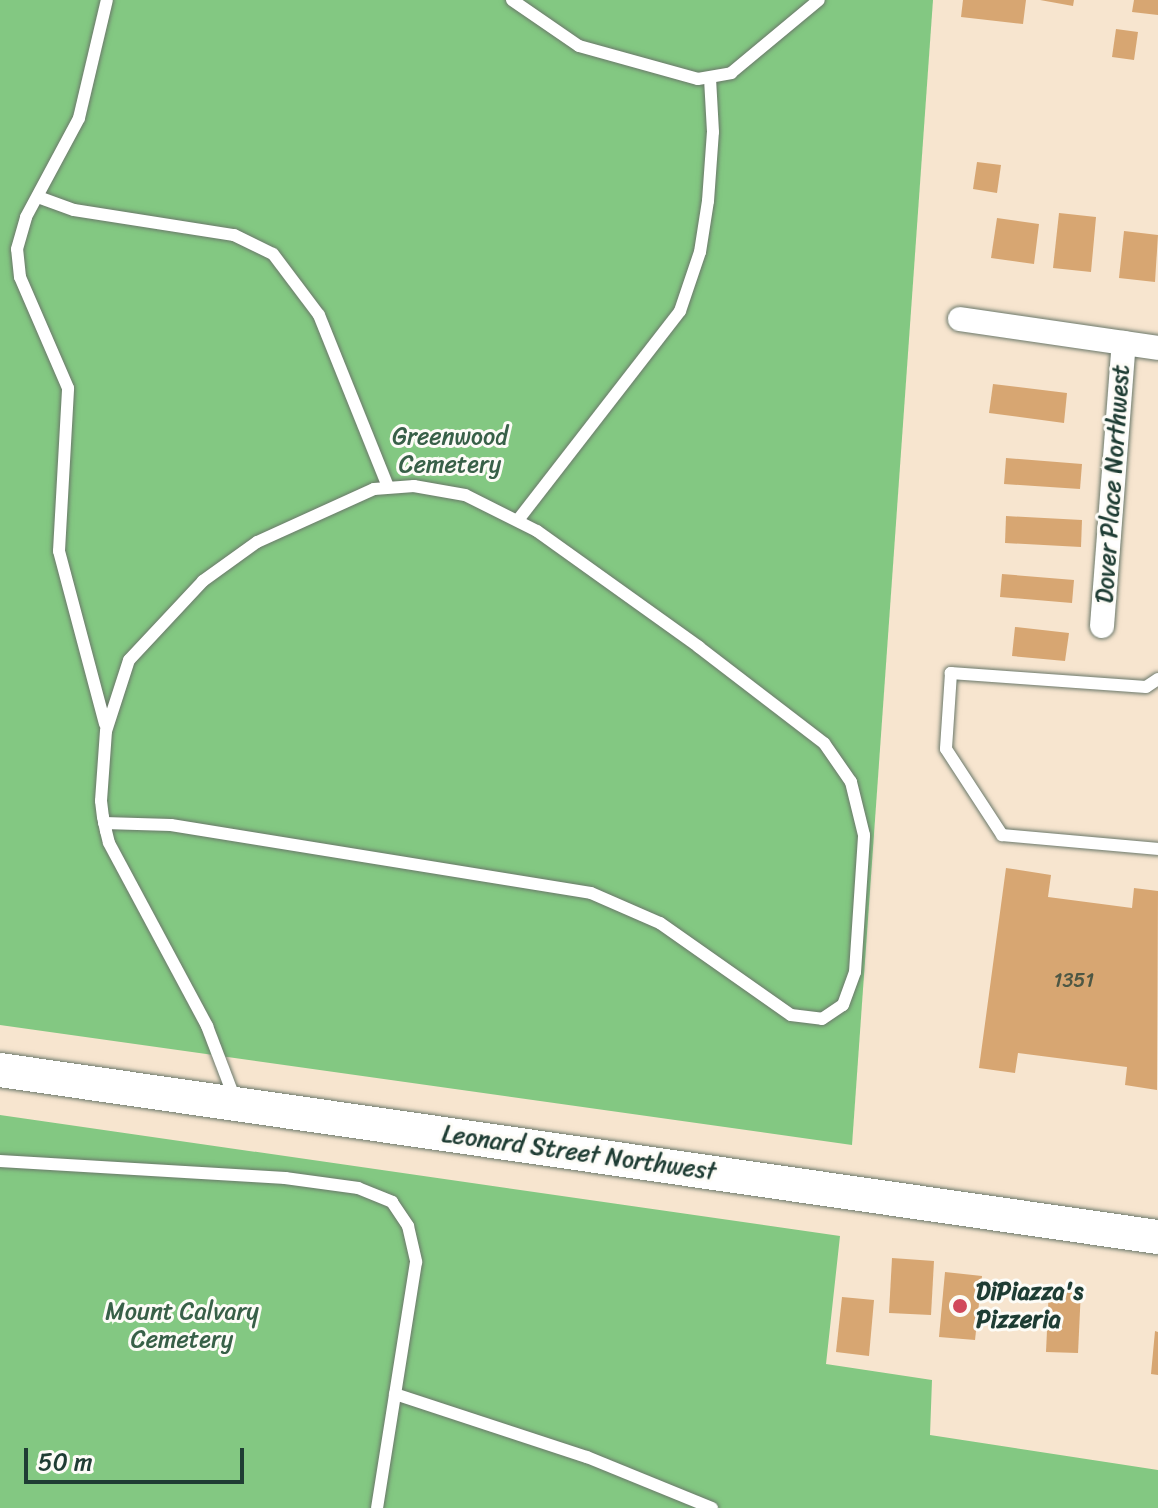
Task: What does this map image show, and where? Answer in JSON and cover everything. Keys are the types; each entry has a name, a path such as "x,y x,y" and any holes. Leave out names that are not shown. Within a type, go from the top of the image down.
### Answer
{"main road":[{"name":"Leonard Street Northwest","path":"0,1070 1158,1237"}],"street":[{"path":"960,319 1158,348"},
{"name":"Dover Place Northwest","path":"1102,626 1124,343"}],"lane":[{"path":"107,0 79,118 20,233 18,265 68,388 59,551 106,731 104,823 109,843 207,1026 238,1105"},
{"path":"512,0 579,46 662,73 710,78 745,64 819,0"},
{"path":"518,520 680,311 700,252 708,201 710,78"},
{"path":"38,197 74,210 234,235 273,254 319,315 388,487"},
{"path":"104,823 171,825 591,893 660,923 791,1015 830,1017 853,985 863,887 862,814 845,768 801,724 518,520 465,495 388,487 340,501 257,542 203,581 129,660 106,731"},
{"path":"1158,679 1146,687 951,673 946,749 1002,835 1158,849"},
{"path":"0,1161 285,1178 358,1188 392,1202 408,1226 416,1262 377,1508"},
{"path":"395,1394 587,1457 712,1508"}],"green space":[{"name":"Greenwood Cemetery","path":"0,0 933,0 852,1145 0,1025"},
{"name":"Mount Calvary Cemetery","path":"0,1115 840,1236 826,1364 932,1380 930,1435 1158,1470 1158,1508 0,1508"}],"building":[{"path":"963,0 1026,0 1023,24 961,17"},
{"path":"1040,0 1074,0 1073,6"},
{"path":"1134,0 1158,0 1158,15 1132,12"},
{"path":"1116,29 1138,32 1134,60 1112,57"},
{"path":"977,162 1001,165 997,193 973,189"},
{"path":"1059,213 1096,217 1091,272 1053,268"},
{"path":"997,218 1039,224 1034,264 991,258"},
{"path":"1124,231 1158,235 1155,282 1119,278"},
{"path":"993,384 1067,393 1064,423 989,413"},
{"path":"1006,458 1082,464 1080,489 1004,484"},
{"path":"1006,516 1082,520 1081,547 1005,543"},
{"path":"1002,574 1074,580 1072,603 1000,597"},
{"path":"1015,627 1069,633 1065,661 1012,656"},
{"path":"1006,868 1051,875 1048,897 1132,908 1134,888 1158,891 1157,1090 1125,1085 1127,1067 1018,1053 1015,1073 979,1068"},
{"path":"892,1258 934,1261 931,1315 889,1313"},
{"name":"DiPiazza's Pizzeria","path":"945,1272 982,1276 975,1340 939,1337"},
{"path":"1049,1287 1081,1289 1078,1353 1046,1352"},
{"path":"842,1297 874,1300 869,1356 836,1352"},
{"path":"1155,1331 1158,1332 1158,1375 1151,1374"}],"place":[{"name":"DiPiazza's Pizzeria","path":"960,1306"}]}
